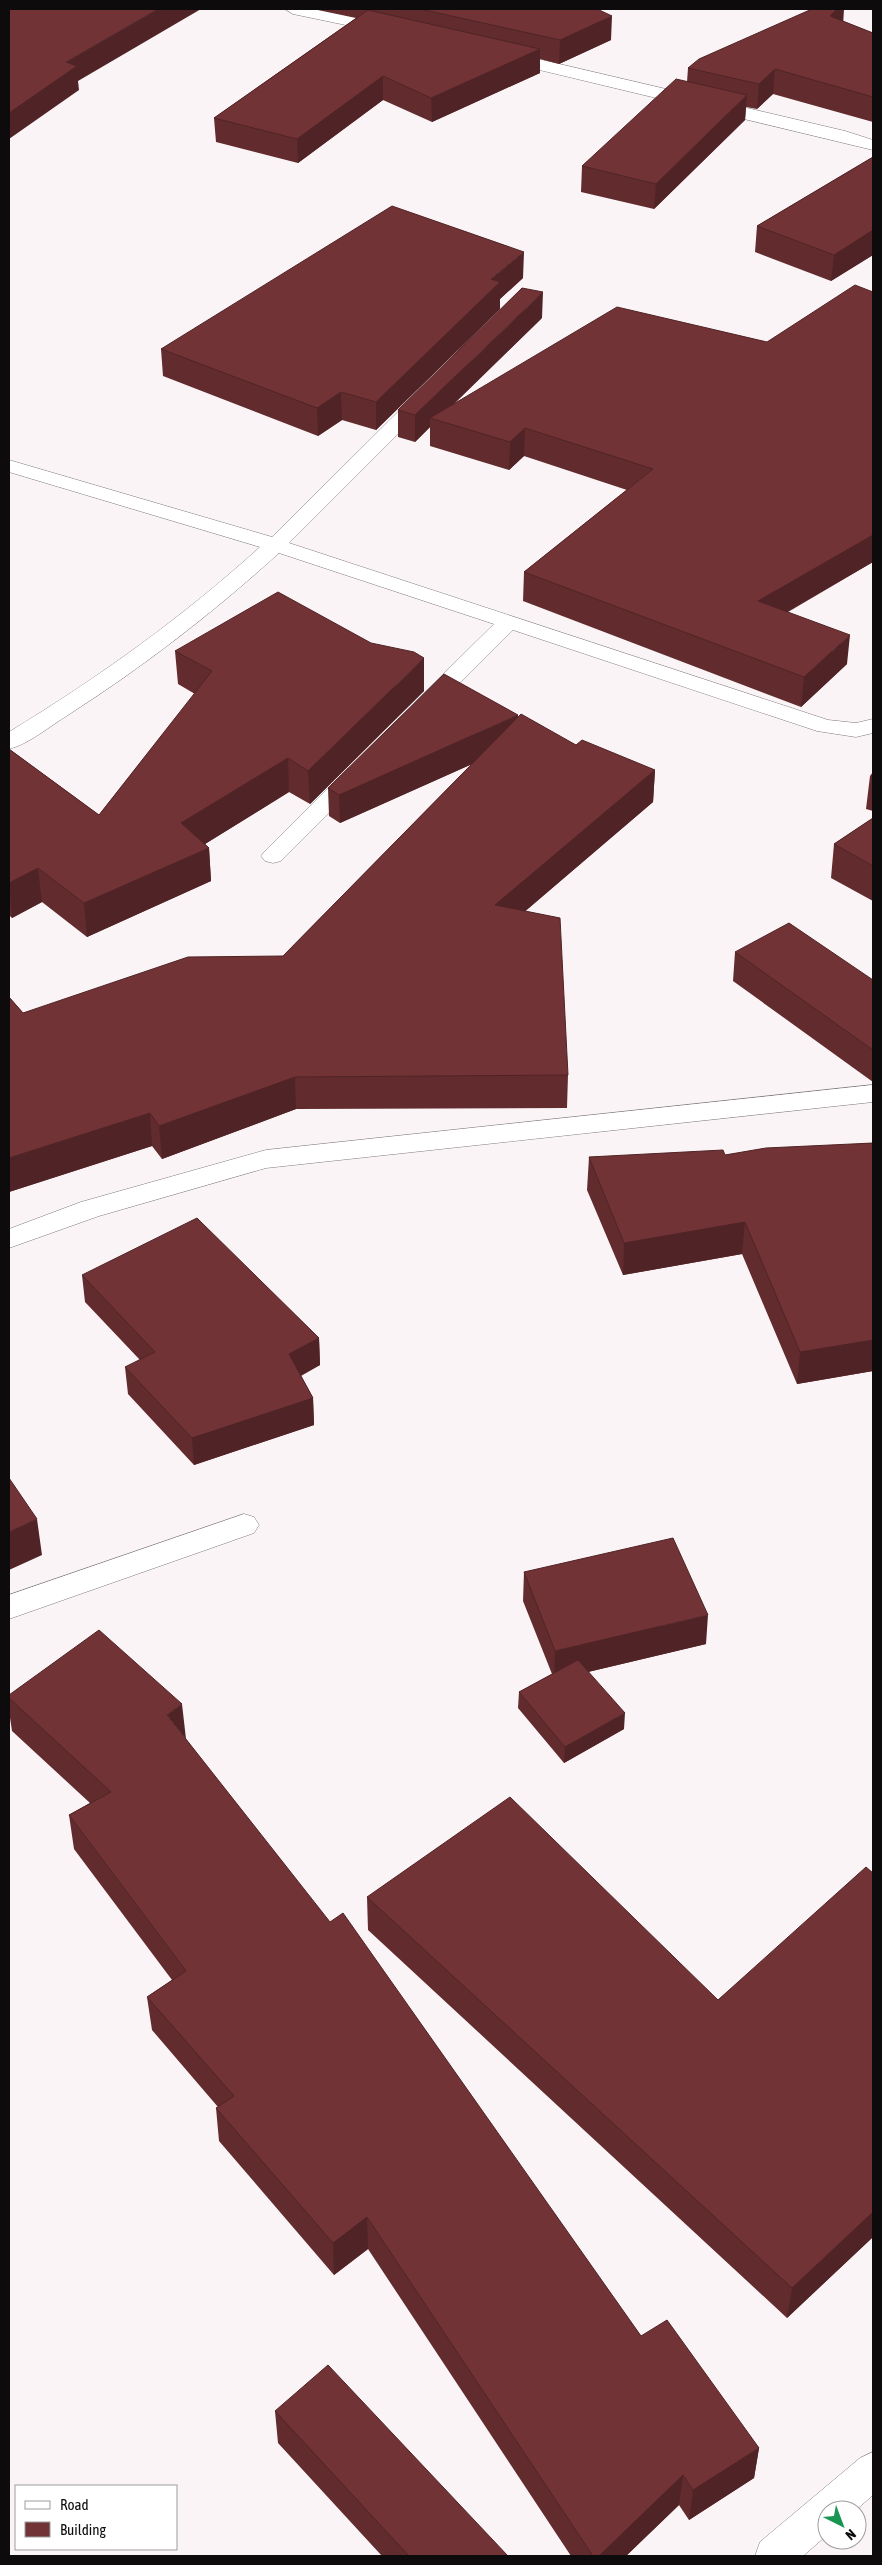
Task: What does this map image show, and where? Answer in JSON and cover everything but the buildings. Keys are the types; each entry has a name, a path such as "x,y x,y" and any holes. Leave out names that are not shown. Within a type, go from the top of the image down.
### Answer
{"street":[{"path":"293,9 407,34"},
{"path":"484,52 839,135 873,145"},
{"path":"9,742 82,698 168,636 276,545 437,385"},
{"path":"9,466 276,545 825,726 856,730 873,726"},
{"path":"412,718 509,622"},
{"path":"273,856 370,759"},
{"path":"9,1238 90,1209 266,1160 873,1093"},
{"path":"9,1607 244,1525"},
{"path":"839,2500 873,2471"},
{"path":"774,2556 817,2519"}]}
